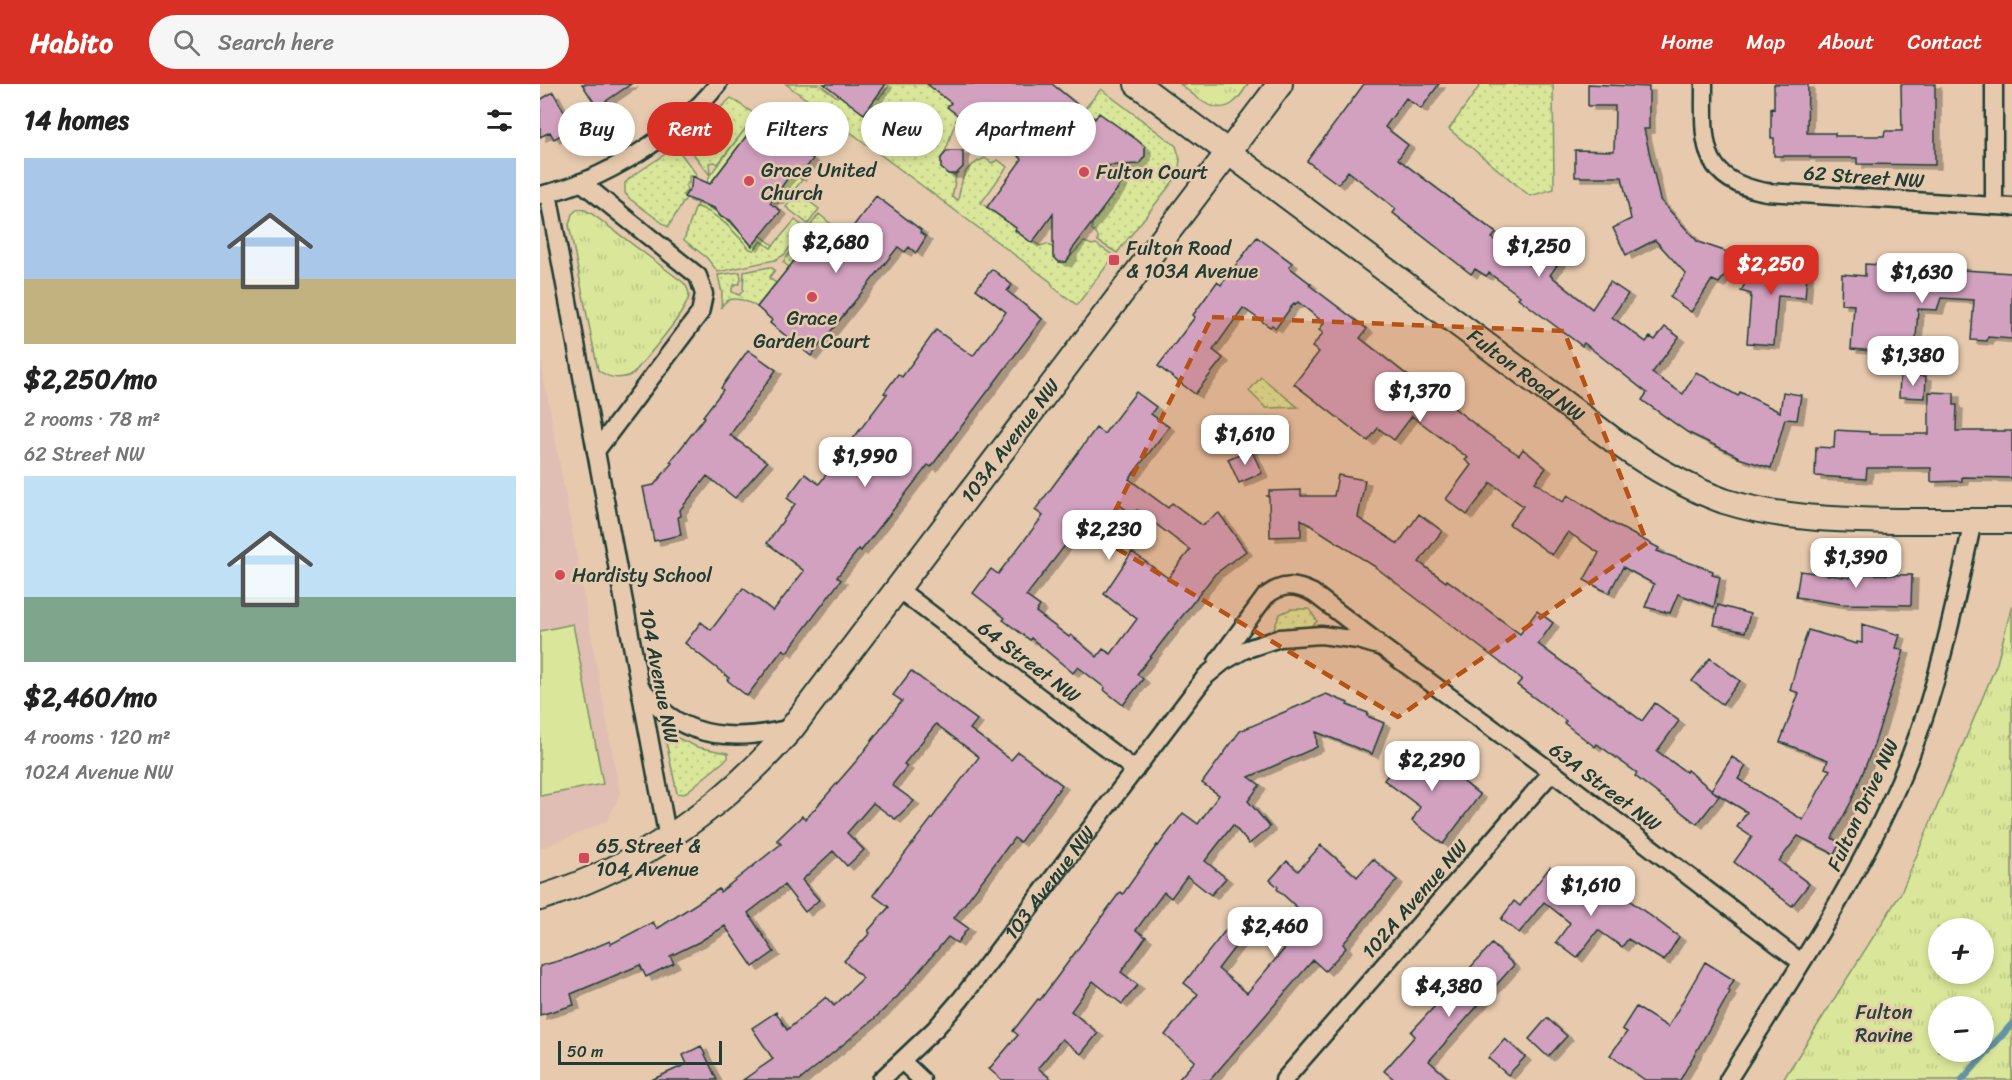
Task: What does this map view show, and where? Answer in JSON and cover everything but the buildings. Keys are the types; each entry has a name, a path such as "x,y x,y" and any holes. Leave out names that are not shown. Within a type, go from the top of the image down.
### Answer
{"street":[{"path":"544,194 581,182 611,168 655,140 698,105 718,84"},
{"name":"Fulton Road NW","path":"1137,84 1616,442 1657,470 1677,480 1726,501 1790,516 1831,520 2012,521"},
{"path":"1228,152 1280,84"},
{"name":"62 Street NW","path":"1704,84 1705,137 1712,161 1719,171 1739,185 1766,192 2012,207"},
{"path":"1994,84 1994,206"},
{"name":"103A Avenue NW","path":"540,898 604,873 668,839 693,822 743,780 792,728 1228,152"},
{"path":"581,182 698,276 704,294 700,313 596,451"},
{"name":"104 Avenue NW","path":"544,194 596,451 668,839"},
{"name":"Fulton Drive NW","path":"1728,1080 1844,895 1864,858 1911,753 1950,624 1973,521"},
{"name":"63A Street NW","path":"1286,585 1304,588 1313,593 1801,962"},
{"name":"103 Avenue NW","path":"881,1080 903,1062 935,1029 984,971 1265,597 1273,590 1286,585"},
{"name":"64 Street NW","path":"897,588 1135,770"},
{"name":"63A Street NW","path":"1300,636 1339,637 1382,646"},
{"name":"103 Avenue NW","path":"1206,676 1244,650 1261,643 1300,636"},
{"path":"640,687 661,710 672,718 690,727 714,734 730,737 753,736 792,728"},
{"name":"102A Avenue NW","path":"1284,1080 1552,772"},
{"path":"903,1062 922,1080"}],"highlighted area":[{"path":"1212,317 1564,331 1647,543 1398,717 1101,539"}],"shaded area":[{"name":"Hardisty School","path":"540,355 620,794 607,821 540,849"}],"green space":[{"path":"786,84 819,84 848,102 810,102"},
{"path":"887,84 930,84 951,103 948,107 955,113 955,124 944,154 943,102 873,102 872,99 879,98 889,86"},
{"path":"1180,84 1248,84 1235,101 1226,107 1219,107 1198,99"},
{"path":"1481,84 1553,84 1554,189 1530,196 1449,129"},
{"path":"1101,89 1176,146 1180,159 1178,175 1117,253 1098,241 1098,236 1092,230 1092,224 1103,210 1100,207 1131,164 1145,156 1145,147 1127,133 1123,138 1099,113 1096,116 1096,102 1090,102"},
{"path":"731,98 745,108 745,129 733,145 733,102 727,102"},
{"path":"849,103 861,112 861,140 849,131"},
{"path":"745,129 745,138 733,154 733,145"},
{"path":"662,156 683,156 696,174 695,177 689,176 687,190 683,195 686,198 668,227 625,193 625,183"},
{"path":"695,156 724,156 718,164 709,163 710,175"},
{"path":"725,156 731,156 710,184 707,183 710,175"},
{"path":"882,156 942,156 941,168 948,174 956,176 952,197 958,200 962,179 971,166 985,158 992,163 998,160 1007,167 981,203 1016,228 1015,231 1031,242 1040,246 1047,244 1053,248 1053,256 1059,262 1066,261 1084,242 1096,244 1114,256 1077,305 1053,287 1051,282"},
{"path":"792,172 802,180 784,203 776,203 772,200"},
{"path":"797,192 819,209 808,224 786,207"},
{"path":"698,202 728,220 752,246 760,235 773,245 771,248 761,241 754,250 750,249 719,218 696,206"},
{"path":"696,206 719,218 750,249 754,250 761,241 771,248 795,220 805,228 784,255 775,260 718,272 706,257 684,240"},
{"path":"578,209 592,214 684,283 688,291 689,296 681,313 633,374 628,376 611,377 598,370 569,225 572,214"},
{"path":"819,214 831,224 791,273 787,270 789,267 783,262"},
{"path":"770,267 775,270 769,278 776,283 757,307 743,300 733,299 724,303 721,308 722,293 718,275 740,272 739,284 735,284 732,288 732,292 739,295 743,291 744,272"},
{"path":"1261,377 1298,407 1266,408 1249,391"},
{"name":"Fulton Ravine","path":"2012,605 2012,1080 1783,1080 1901,893 1997,663"},
{"path":"1291,609 1309,609 1317,621 1311,628 1276,633 1274,628 1280,614"},
{"path":"573,624 603,784 540,796 540,631"},
{"path":"669,734 697,747 728,753 728,758 684,794 677,793 665,737"}],"waterway":[{"path":"1962,1080 2012,1024"}],"place":[{"name":"Fulton Court","path":"1084,172"},
{"name":"Grace United Church","path":"749,181"},
{"name":"Fulton Road & 103A Avenue","path":"1114,260"},
{"name":"Grace Garden Court","path":"812,297"},
{"name":"Hardisty School","path":"560,575"},
{"name":"65 Street & 104 Avenue","path":"584,858"}]}
